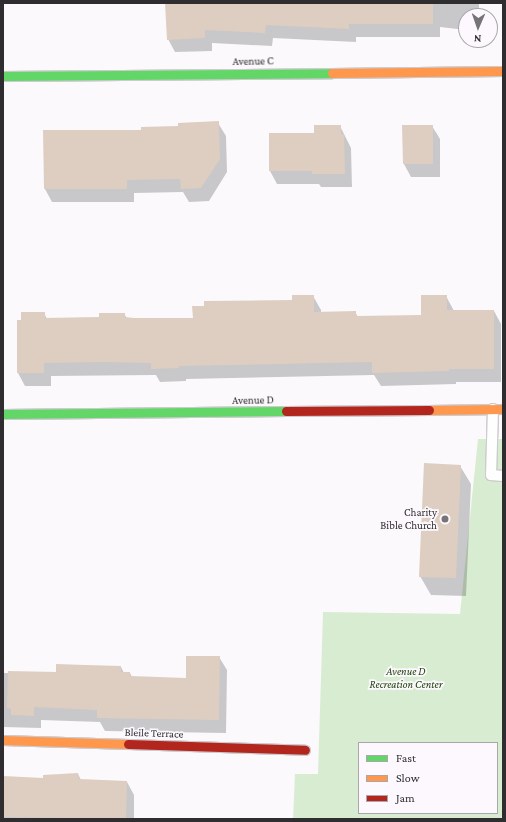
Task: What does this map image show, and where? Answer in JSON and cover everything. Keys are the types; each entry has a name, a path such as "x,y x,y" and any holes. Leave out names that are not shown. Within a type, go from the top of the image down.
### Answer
{"street":[{"name":"Avenue C","path":"3,76 503,71"},
{"name":"Avenue D","path":"3,414 498,409"},
{"name":"Bleile Terrace","path":"3,740 304,750"}],"lane":[{"path":"498,409 491,476 503,476"}],"green space":[{"name":"Avenue D Recreation Center","path":"478,439 503,439 503,819 293,819 295,774 318,774 323,612 460,614"}],"building":[{"path":"165,3 433,3 433,24 349,24 349,29 266,25 265,33 205,30 205,38 167,40"},
{"path":"219,121 220,159 201,188 181,189 180,179 127,180 127,189 44,189 43,130 141,130 141,127 178,126 178,123"},
{"path":"314,125 341,125 341,134 344,134 345,174 312,174 312,171 269,171 269,133 314,133"},
{"path":"402,125 433,125 433,164 403,164"},
{"path":"292,295 314,295 314,312 356,311 356,316 421,315 421,295 447,295 447,310 494,310 494,369 449,369 449,371 372,373 372,362 179,366 179,368 151,369 151,363 105,362 44,363 44,373 17,373 17,320 21,320 21,312 45,312 45,318 99,317 99,313 125,313 125,317 134,318 193,318 192,306 204,306 204,301 292,300"},
{"path":"424,463 461,465 456,578 419,577"},
{"path":"186,656 220,656 219,720 97,718 97,710 34,707 34,716 11,715 11,709 7,708 8,671 56,672 56,664 121,666 121,672 130,672 130,676 186,678"},
{"path":"78,773 79,779 127,781 126,819 3,817 3,776 43,778 43,775"}],"traffic: fast":[{"path":"3,76 332,73"},
{"path":"3,414 286,411"}],"traffic: slow":[{"path":"332,73 503,71"},
{"path":"429,410 503,409"},
{"path":"3,740 128,744"}],"traffic: jam":[{"path":"286,411 429,410"},
{"path":"128,744 305,750"}],"place":[{"name":"Charity Bible Church","path":"445,519"}]}
